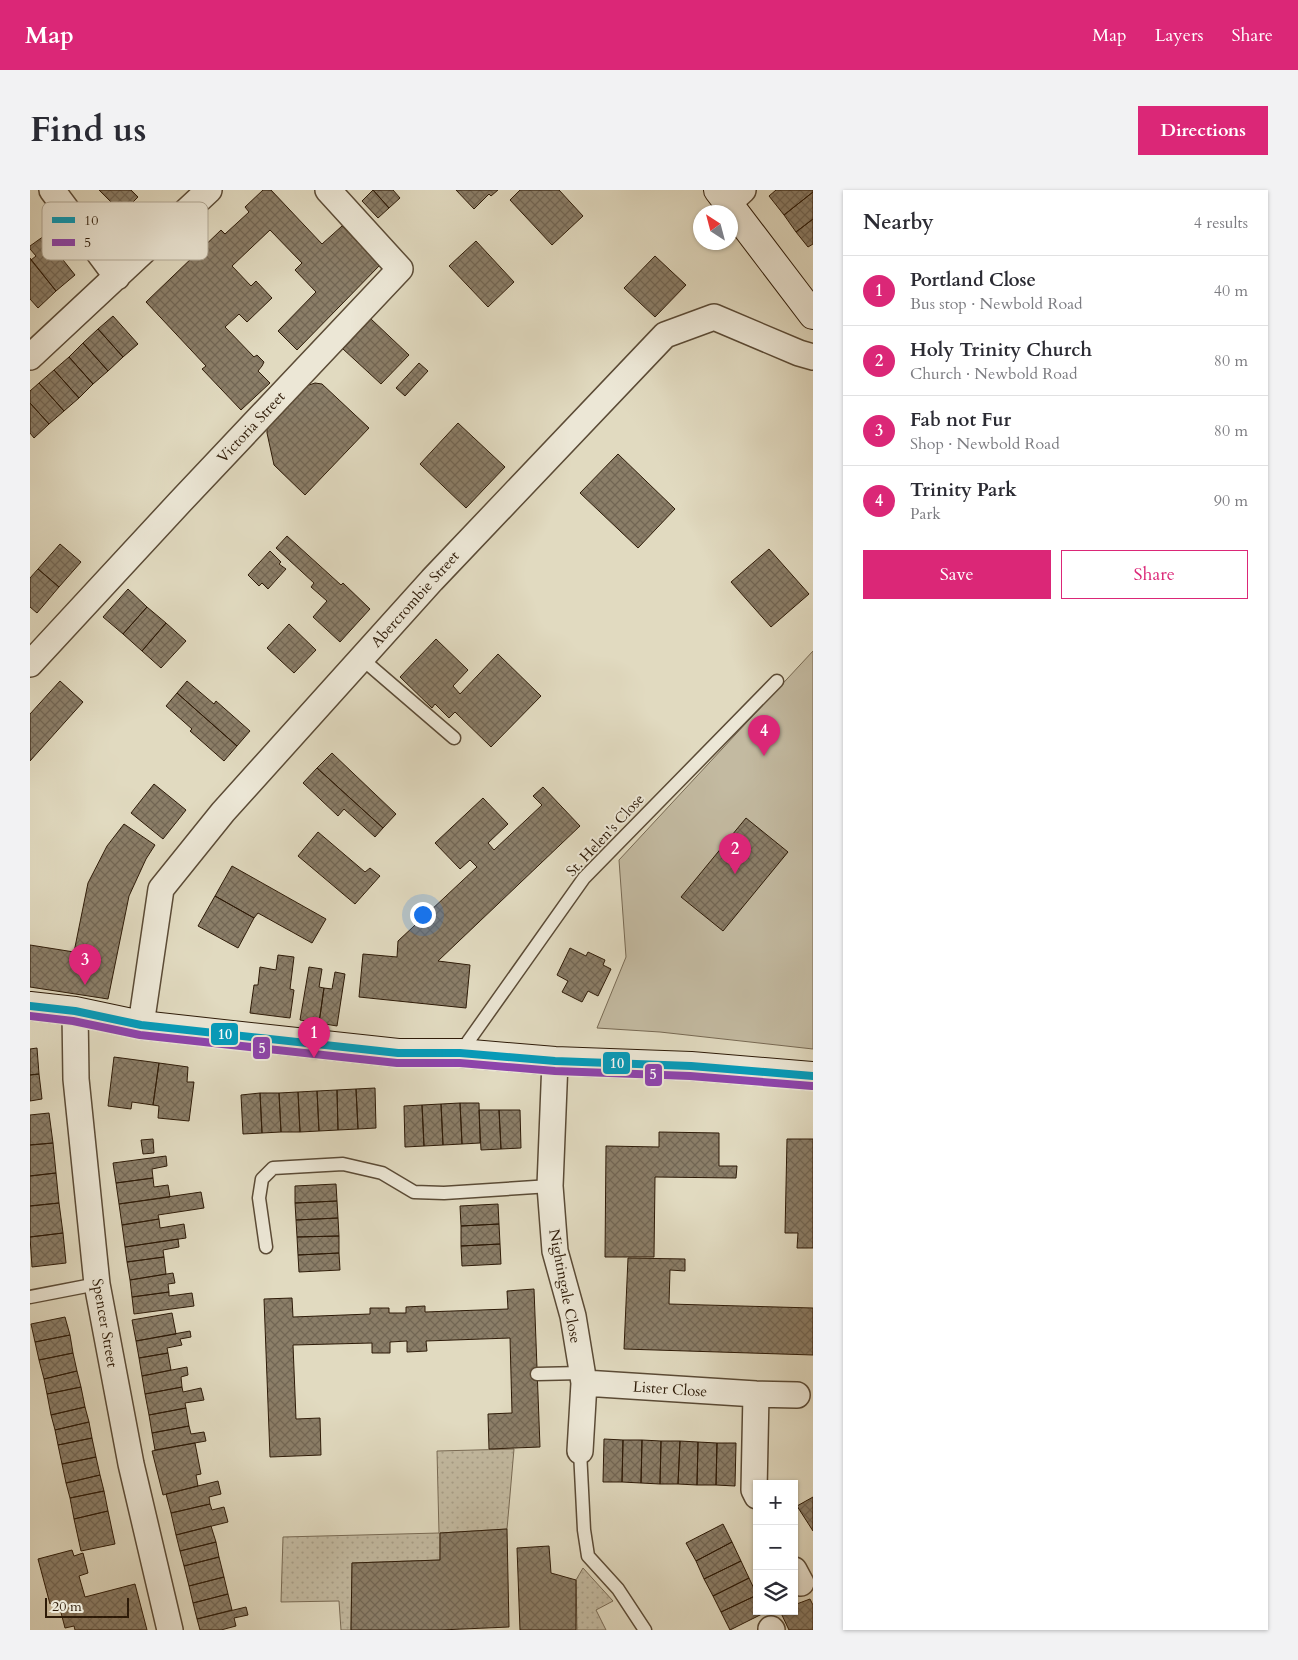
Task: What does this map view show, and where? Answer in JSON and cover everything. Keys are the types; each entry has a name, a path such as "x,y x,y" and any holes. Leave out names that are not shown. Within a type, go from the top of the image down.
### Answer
{"main road":[{"path":"730,195 813,315"},
{"path":"30,1006 75,1011 141,1025 398,1053 460,1052 555,1061 691,1066 813,1076"}],"street":[{"path":"52,190 61,202"},
{"path":"196,202 209,190"},
{"name":"Victoria Street","path":"30,664 400,269 328,190"},
{"path":"104,260 117,277"},
{"path":"30,357 135,260"},
{"name":"Abercrombie Street","path":"141,1025 161,889 223,812 361,658 432,580 665,335 714,317 799,353 813,357"},
{"name":"Spencer Street","path":"75,1011 76,1079 97,1284 131,1464 170,1630"},
{"name":"Nightingale Close","path":"555,1061 550,1186 555,1251 573,1316 583,1378 580,1451"},
{"name":"Lister Close","path":"583,1378 756,1394 797,1395"},
{"path":"754,1480 756,1394"}],"lane":[{"path":"361,658 454,738"},
{"name":"St. Helen's Close","path":"460,1052 584,878 777,681"},
{"path":"266,1247 259,1198 262,1179 273,1168 343,1164 382,1173 414,1192 444,1193 550,1186"},
{"path":"30,1297 97,1284"},
{"path":"537,1374 583,1378"},
{"path":"580,1451 584,1530 588,1556 618,1589 645,1630"}],"shaded area":[{"path":"813,651 813,1049 660,1032 597,1028 626,957 619,860"},
{"path":"514,1449 507,1529 440,1533 440,1560 352,1563 351,1630 341,1630 339,1601 281,1602 283,1537 439,1533 437,1451"},
{"path":"583,1568 613,1601 596,1610 606,1630 577,1630 576,1580"}],"building":[{"path":"99,190 131,190 138,197 133,202 111,202"},
{"path":"263,190 271,190 322,244 342,226 380,265 297,350 278,331 316,292 295,270 302,263 270,230 232,266 251,286 256,281 272,298 247,322 239,314 225,327 254,357 257,355 264,362 258,371 270,383 241,410 202,369 206,366 146,302 190,260 208,260 208,242 221,230 225,234 249,212 245,207"},
{"path":"373,190 389,208 378,218 362,201"},
{"path":"373,190 393,190 400,198 389,208"},
{"path":"456,190 498,190 491,196 489,194 474,209"},
{"path":"520,190 559,190 583,216 552,245 510,200"},
{"path":"776,190 813,190 813,192 784,215 769,196"},
{"path":"813,192 813,219 796,232 784,215"},
{"path":"813,219 813,244 808,247 796,232"},
{"path":"42,237 42,260 63,260 75,275 56,291 31,260 36,256 30,249 30,246"},
{"path":"476,241 514,282 488,307 449,266"},
{"path":"655,256 686,285 655,317 624,288"},
{"path":"30,258 56,291 38,308 30,299"},
{"path":"113,316 138,344 123,357 98,329"},
{"path":"371,319 409,355 381,384 343,349"},
{"path":"98,329 123,357 108,371 83,343"},
{"path":"83,343 108,371 93,384 69,357"},
{"path":"69,357 93,384 79,398 54,370"},
{"path":"419,363 428,371 405,396 396,388"},
{"path":"54,370 79,398 64,411 39,383"},
{"path":"39,383 64,411 49,424 30,403 30,391"},
{"path":"315,383 322,384 369,428 305,495 274,465 267,428 306,386"},
{"path":"30,403 49,424 34,438 30,433"},
{"path":"458,423 505,467 466,508 420,464"},
{"path":"618,454 675,509 638,548 580,493"},
{"path":"287,536 341,585 343,583 370,609 340,642 313,617 327,601 311,587 314,583 276,548"},
{"path":"60,544 81,562 59,587 38,569"},
{"path":"769,549 809,594 771,627 731,582"},
{"path":"270,551 281,562 279,564 286,569 268,589 262,583 259,586 248,575"},
{"path":"38,569 59,587 37,613 30,607 30,578"},
{"path":"128,589 147,607 123,634 103,617"},
{"path":"147,607 166,623 142,651 123,634"},
{"path":"166,623 186,641 161,668 142,651"},
{"path":"289,624 316,650 294,673 267,648"},
{"path":"436,639 468,670 453,686 460,694 498,654 541,696 491,747 455,712 449,718 435,704 432,708 400,677"},
{"path":"60,681 83,702 30,761 30,714"},
{"path":"187,681 214,704 216,701 250,731 237,746 177,693"},
{"path":"177,693 237,746 224,761 190,731 192,729 166,706"},
{"path":"332,753 396,814 383,828 317,768"},
{"path":"317,768 383,828 375,837 344,809 338,816 303,783"},
{"path":"154,784 186,810 163,839 131,813"},
{"path":"543,787 580,826 438,961 470,965 466,1008 359,997 363,954 397,957 398,941 477,867 470,860 460,869 435,843 483,798 508,824 488,843 494,850 542,805 533,796"},
{"path":"746,818 788,852 723,931 681,897"},
{"path":"124,824 155,845 146,859 129,896 108,999 30,987 30,945 74,952 88,883 107,846"},
{"path":"318,832 365,872 370,868 380,876 355,904 298,856"},
{"path":"232,866 326,919 312,943 258,913 254,918 215,896"},
{"path":"215,896 254,918 238,948 198,926"},
{"path":"570,948 586,956 588,952 605,960 603,965 611,969 598,996 588,991 582,1002 562,992 568,981 557,975"},
{"path":"278,955 294,957 290,989 294,990 290,1018 250,1013 254,985 258,985 260,967 276,970"},
{"path":"309,967 322,969 319,987 324,988 319,1023 300,1020"},
{"path":"335,972 345,974 337,1026 319,1023 324,988 332,989"},
{"path":"37,1048 39,1074 30,1075 30,1049"},
{"path":"114,1057 159,1063 153,1105 132,1102 131,1109 108,1106"},
{"path":"159,1063 188,1067 187,1082 194,1082 189,1121 158,1118 159,1106 153,1105"},
{"path":"39,1074 42,1099 30,1101 30,1075"},
{"path":"375,1088 376,1128 358,1129 356,1089"},
{"path":"356,1089 358,1129 338,1130 337,1090"},
{"path":"337,1090 338,1130 319,1131 317,1091"},
{"path":"317,1091 319,1131 300,1132 298,1092"},
{"path":"298,1092 300,1132 281,1132 279,1093"},
{"path":"260,1093 262,1133 243,1134 241,1095"},
{"path":"260,1093 279,1093 281,1132 262,1133"},
{"path":"460,1103 479,1103 480,1143 462,1144"},
{"path":"460,1103 462,1144 443,1145 441,1104"},
{"path":"441,1104 443,1145 424,1146 422,1105"},
{"path":"422,1105 424,1146 405,1147 404,1106"},
{"path":"479,1110 499,1110 501,1149 481,1150"},
{"path":"499,1110 520,1110 521,1148 501,1149"},
{"path":"49,1113 53,1143 30,1145 30,1115"},
{"path":"659,1132 719,1133 719,1166 737,1166 736,1178 655,1177 654,1257 605,1257 606,1146 659,1147"},
{"path":"153,1139 154,1153 143,1154 141,1140"},
{"path":"787,1139 813,1139 813,1248 797,1248 798,1233 785,1233"},
{"path":"53,1143 56,1173 30,1176 30,1145"},
{"path":"166,1156 167,1166 152,1169 153,1178 116,1183 113,1163"},
{"path":"56,1173 59,1203 30,1206 30,1176"},
{"path":"153,1178 154,1187 168,1185 170,1197 119,1204 116,1183"},
{"path":"336,1184 337,1201 295,1203 295,1186"},
{"path":"201,1192 204,1208 158,1215 159,1219 122,1225 119,1204"},
{"path":"337,1201 338,1218 296,1220 295,1203"},
{"path":"59,1203 63,1233 30,1237 30,1206"},
{"path":"498,1204 499,1224 461,1226 460,1206"},
{"path":"338,1218 339,1236 297,1237 296,1220"},
{"path":"159,1219 160,1228 184,1224 186,1238 125,1247 122,1225"},
{"path":"499,1224 500,1244 461,1246 461,1226"},
{"path":"63,1233 66,1263 32,1267 30,1237"},
{"path":"339,1236 339,1253 298,1255 297,1237"},
{"path":"178,1239 179,1247 163,1250 164,1257 127,1262 125,1247"},
{"path":"500,1244 501,1264 462,1266 461,1246"},
{"path":"339,1253 340,1270 299,1272 298,1255"},
{"path":"164,1257 166,1274 130,1280 127,1262"},
{"path":"628,1258 685,1259 685,1271 670,1270 669,1304 813,1308 813,1355 624,1349"},
{"path":"173,1273 175,1283 168,1284 169,1292 132,1297 130,1280"},
{"path":"534,1289 540,1447 489,1449 488,1414 512,1413 510,1338 426,1341 427,1351 407,1352 407,1341 390,1342 390,1353 372,1353 372,1343 293,1345 296,1419 320,1418 321,1455 270,1457 264,1299 292,1298 293,1317 370,1314 370,1308 389,1308 389,1313 406,1313 406,1307 425,1306 425,1312 508,1309 507,1291"},
{"path":"169,1292 169,1296 192,1293 194,1306 134,1314 132,1297"},
{"path":"172,1313 176,1334 136,1341 132,1320"},
{"path":"65,1317 70,1335 35,1342 31,1324"},
{"path":"190,1331 191,1337 180,1339 182,1345 167,1348 168,1353 139,1358 136,1341"},
{"path":"70,1335 73,1353 39,1360 35,1342"},
{"path":"73,1353 77,1371 44,1379 39,1360"},
{"path":"168,1353 171,1370 142,1376 139,1358"},
{"path":"187,1367 188,1375 181,1377 182,1387 145,1394 142,1376"},
{"path":"77,1371 81,1387 47,1394 44,1379"},
{"path":"81,1387 85,1407 51,1415 47,1394"},
{"path":"182,1387 183,1392 201,1388 204,1400 185,1403 186,1408 149,1415 145,1394"},
{"path":"85,1407 89,1422 55,1430 51,1415"},
{"path":"186,1408 189,1426 152,1433 149,1415"},
{"path":"89,1422 92,1438 58,1445 55,1430"},
{"path":"189,1426 191,1434 204,1432 206,1441 155,1450 152,1433"},
{"path":"92,1438 96,1457 62,1464 58,1445"},
{"path":"604,1439 623,1440 622,1482 603,1482"},
{"path":"623,1440 642,1440 641,1483 622,1482"},
{"path":"642,1440 661,1441 660,1484 641,1483"},
{"path":"661,1441 680,1441 678,1484 660,1484"},
{"path":"680,1441 698,1442 697,1485 678,1484"},
{"path":"698,1442 717,1443 716,1485 697,1485"},
{"path":"195,1443 201,1474 196,1475 198,1486 163,1495 152,1451"},
{"path":"717,1443 736,1443 735,1486 716,1485"},
{"path":"96,1457 100,1475 66,1483 62,1464"},
{"path":"100,1475 104,1491 70,1498 66,1483"},
{"path":"218,1481 221,1494 209,1497 210,1504 171,1513 166,1494"},
{"path":"104,1491 108,1511 74,1519 70,1498"},
{"path":"813,1497 813,1531 798,1508 798,1505"},
{"path":"210,1504 212,1510 224,1507 228,1522 176,1535 171,1513"},
{"path":"108,1511 115,1544 81,1551 74,1519"},
{"path":"723,1524 732,1542 696,1561 686,1543"},
{"path":"211,1526 216,1542 180,1551 176,1535"},
{"path":"507,1529 509,1627 440,1630 351,1630 352,1563 440,1560 440,1533"},
{"path":"216,1542 219,1557 184,1566 180,1551"},
{"path":"732,1542 741,1561 704,1579 696,1561"},
{"path":"549,1546 551,1573 576,1580 576,1630 520,1630 517,1548"},
{"path":"72,1550 74,1556 83,1553 88,1573 79,1576 85,1597 135,1584 147,1630 75,1630 74,1626 65,1628 58,1601 50,1604 38,1559"},
{"path":"219,1557 224,1577 189,1586 184,1566"},
{"path":"741,1561 749,1578 713,1596 704,1579"},
{"path":"224,1577 228,1594 193,1603 189,1586"},
{"path":"749,1578 753,1586 753,1597 721,1612 713,1596"},
{"path":"228,1594 232,1610 197,1619 193,1603"},
{"path":"753,1597 753,1615 760,1615 730,1630 721,1612"},
{"path":"810,1599 813,1605 813,1630 789,1630 782,1615 798,1615 798,1604"},
{"path":"246,1607 248,1615 234,1618 236,1626 221,1630 200,1630 197,1619"}],"transit line":[{"name":"10","path":"30,1006 75,1011 141,1025 398,1053 460,1053 555,1061 691,1066 813,1076"},
{"name":"5","path":"30,1016 73,1021 140,1035 397,1063 460,1063 555,1071 690,1076 812,1086"}],"place":[{"name":"Trinity Park","path":"764,756"},
{"name":"Holy Trinity Church","path":"735,874"},
{"name":"Fab not Fur","path":"85,985"},
{"name":"Portland Close","path":"314,1058"}]}
